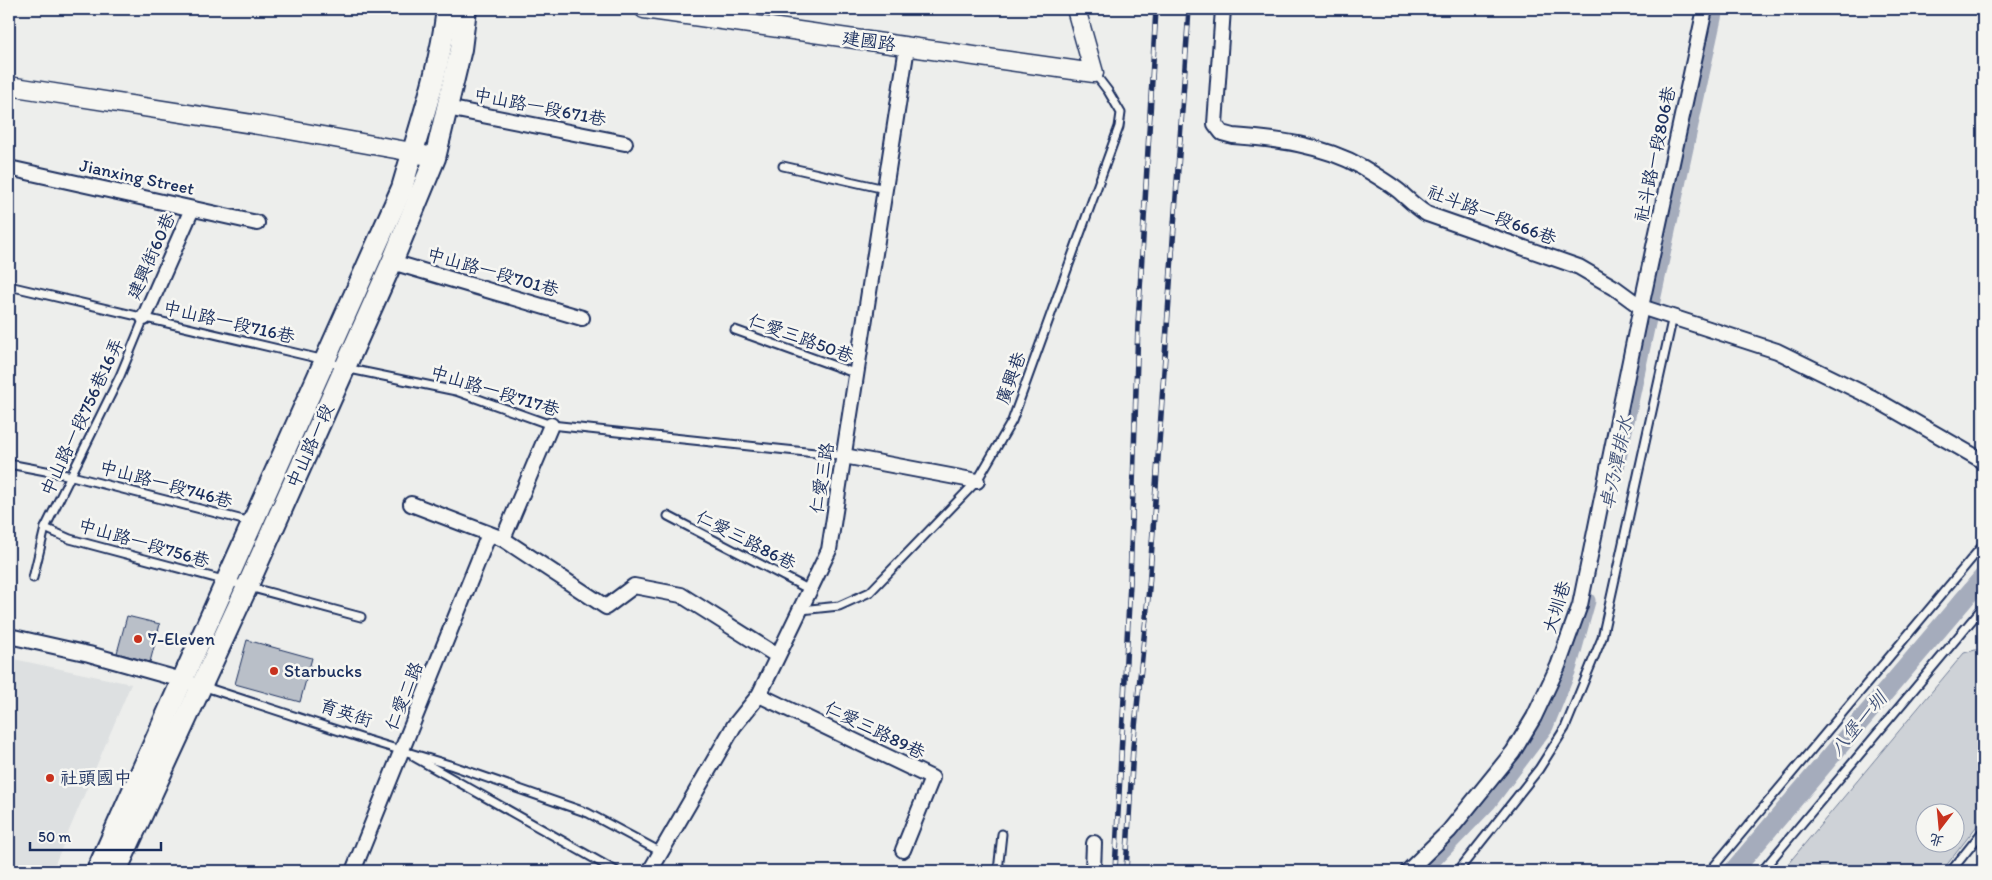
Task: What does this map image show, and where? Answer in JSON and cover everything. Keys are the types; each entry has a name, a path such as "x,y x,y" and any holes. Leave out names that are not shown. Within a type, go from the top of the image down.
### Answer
{"main road":[{"name":"中山路一段","path":"116,871 202,686 236,584 252,522 402,188 444,38 447,9"},
{"name":"中山路一段","path":"97,871 182,681 236,584 345,368 392,262 435,158 461,49 466,9"}],"street":[{"name":"建國路","path":"644,9 680,11 907,47 1094,73"},
{"path":"1076,9 1094,73"},
{"name":"社斗路一段666巷","path":"1223,9 1215,124 1222,133 1310,146 1347,160 1400,192 1417,208 1427,214 1579,268 1615,288 1642,307 1668,314"},
{"name":"社斗路一段806巷","path":"1642,307 1705,9"},
{"name":"仁愛三路","path":"650,871 734,726 758,695 830,550 907,47"},
{"path":"9,86 278,128 412,152 435,158"},
{"name":"中山路一段671巷","path":"447,108 625,143"},
{"name":"Jianxing Street","path":"9,168 257,223"},
{"name":"建興街60巷","path":"144,318 192,209"},
{"name":"中山路一段701巷","path":"392,262 582,318"},
{"name":"大圳巷","path":"1408,871 1449,832 1513,752 1534,717 1558,666 1580,605 1642,307"},
{"path":"1668,314 1778,351 1873,398 1983,461"},
{"path":"503,539 551,425"},
{"path":"844,456 977,481"},
{"path":"411,504 503,539 606,607 634,586 681,595 776,656"},
{"name":"仁愛二路","path":"353,871 489,534"},
{"name":"育英街","path":"9,636 89,654 202,686"},
{"name":"仁愛三路89巷","path":"758,695 932,778 903,850"},
{"path":"1093,871 1094,843"}],"lane":[{"name":"廣興巷","path":"801,610 839,606 870,592 977,481 1012,421 1119,127 1121,113 1108,91 1094,73"},
{"path":"783,166 885,189"},
{"name":"中山路一段716巷","path":"9,286 324,360"},
{"path":"1458,871 1539,769 1565,728 1602,638 1668,314"},
{"name":"中山路一段756巷16弄","path":"33,578 45,528 120,376 144,318"},
{"name":"仁愛三路50巷","path":"735,330 857,374"},
{"name":"中山路一段717巷","path":"324,360 345,368 456,391 551,425 844,456"},
{"path":"9,464 72,476"},
{"name":"中山路一段746巷","path":"72,476 252,522"},
{"name":"仁愛三路86巷","path":"668,516 811,590"},
{"name":"中山路一段756巷","path":"45,528 70,539 360,617"},
{"path":"1710,871 1983,545"},
{"path":"1762,871 1983,607"},
{"name":"育英街","path":"202,686 453,766 588,813 661,852"},
{"path":"402,750 616,871"},
{"path":"1951,871 1983,831"},
{"path":"1002,834 998,870 1012,871"}],"shaded area":[{"path":"1983,648 1983,818 1964,843 1964,802 1914,802 1914,852 1957,852 1942,871 1782,871 1964,653"},
{"name":"社頭國中","path":"9,658 131,684 52,871 9,871"}],"building":[{"name":"7-Eleven","path":"127,616 160,624 150,662 117,653"},
{"name":"Starbucks","path":"247,640 312,658 300,702 235,684"}],"waterway":[{"name":"卓乃潭排水","path":"1615,467 1714,9"},
{"name":"八堡一圳","path":"1733,871 1983,577"},
{"name":"卓乃潭排水","path":"1421,871 1487,802 1544,726 1567,669 1586,601"}],"railway":[{"path":"1115,871 1130,583 1138,325 1156,9"},
{"path":"1126,871 1133,747 1149,588 1189,9"}],"place":[{"name":"7-Eleven","path":"138,639"},
{"name":"Starbucks","path":"274,671"},
{"name":"社頭國中","path":"50,778"}]}
